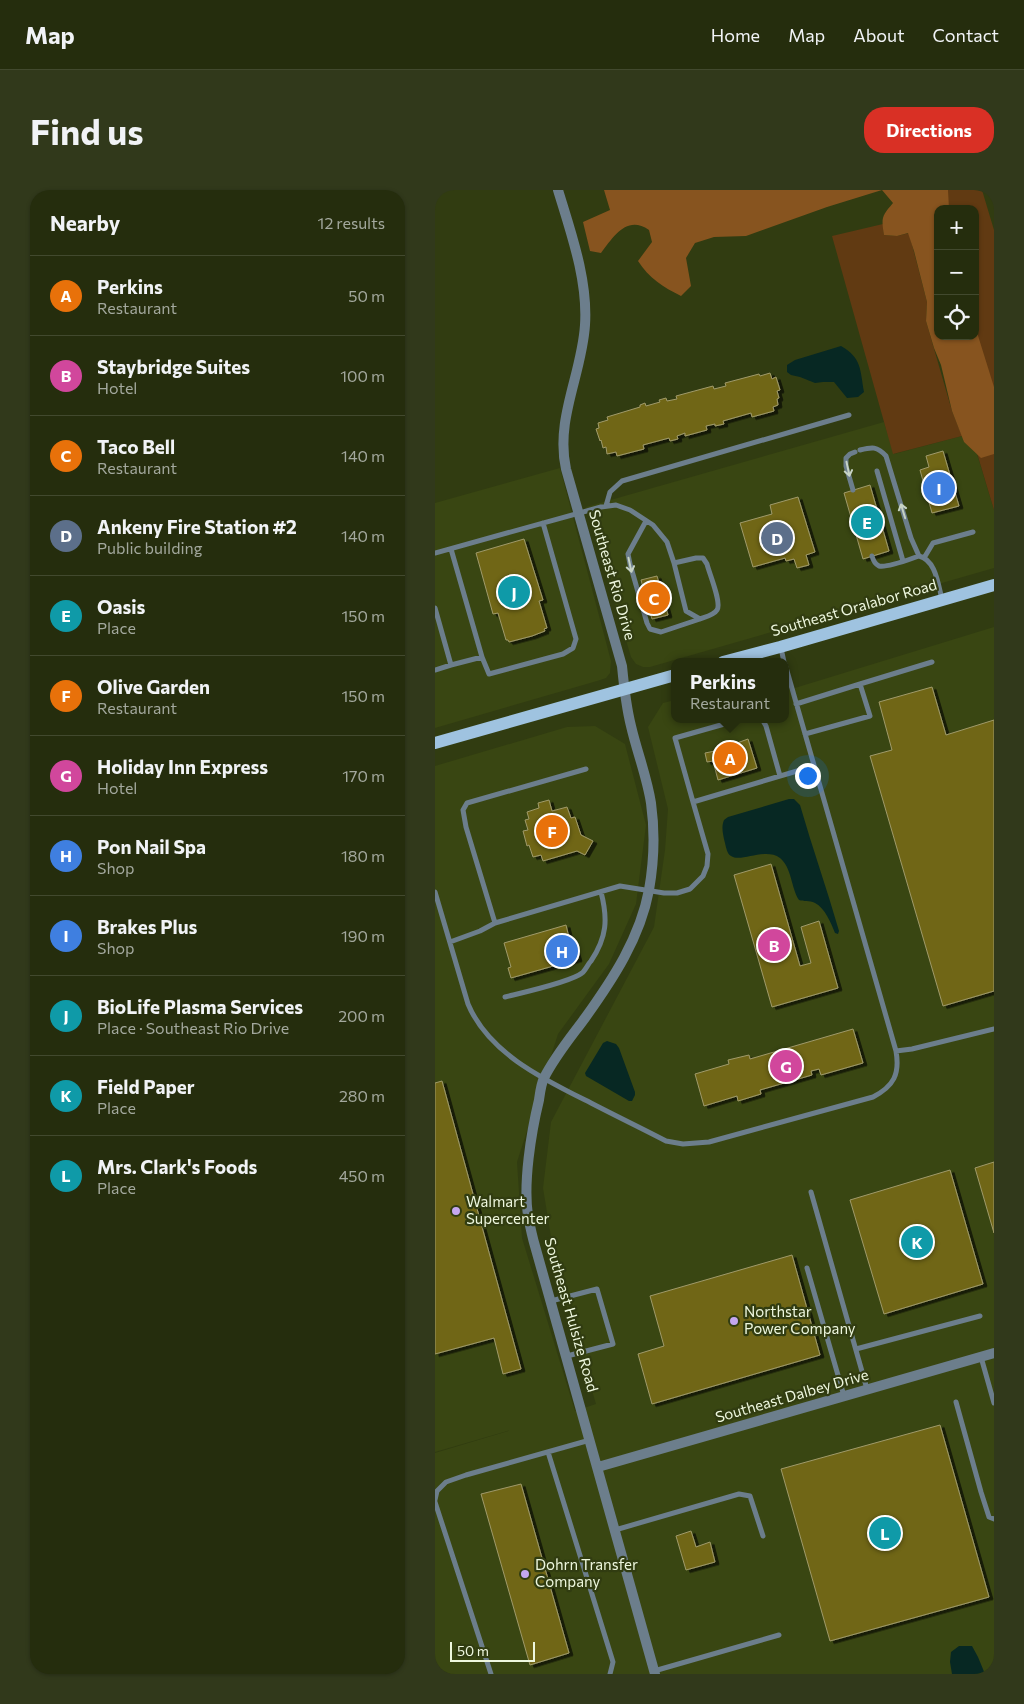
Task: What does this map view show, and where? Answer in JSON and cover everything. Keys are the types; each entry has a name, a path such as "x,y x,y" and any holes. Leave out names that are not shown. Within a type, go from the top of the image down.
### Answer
{"main road":[{"name":"Southeast Oralabor Road","path":"738,658 994,585"},
{"path":"435,743 671,676"}],"street":[{"name":"Southeast Rio Drive","path":"558,190 577,255 586,308 582,346 563,430 563,454 565,469 623,666 624,690"},
{"name":"Southeast Hulsize Road","path":"624,690 651,804 653,854 649,891 637,931 620,966 543,1079 531,1145 527,1185 528,1215 535,1246 655,1673"},
{"name":"Southeast Dalbey Drive","path":"598,1468 994,1353"}],"lane":[{"path":"606,506 610,492 622,481 849,415"},
{"path":"853,490 846,466 846,458 857,451 871,448 880,449 886,456 911,538 922,557 930,561 942,600"},
{"path":"877,471 903,561"},
{"path":"435,554 578,513 616,505 630,510 653,525 667,542 686,611 700,619"},
{"path":"646,521 628,554 650,629 661,632 710,616 717,610 719,603 707,564 703,558 674,563"},
{"path":"451,549 482,657 489,674 563,654 573,648 576,639 543,523"},
{"path":"872,556 879,566 886,566 922,557 933,543 973,532"},
{"path":"435,608 451,665"},
{"path":"780,647 783,658"},
{"path":"435,670 482,657"},
{"path":"796,704 932,662"},
{"path":"435,896 472,1014 496,1044 543,1079 666,1141 697,1144 731,1137 873,1097 888,1087 894,1080 897,1070 896,1051 789,678"},
{"path":"805,734 870,716 860,684"},
{"path":"450,942 480,931 495,923 620,886 664,893 677,893 690,889 703,876 707,866 708,854 675,738 728,723"},
{"path":"764,723 780,776"},
{"path":"693,802 814,766"},
{"path":"495,923 466,827 463,810 467,803 586,769"},
{"path":"505,997 564,981 582,974 597,952 605,932 606,912 601,892"},
{"path":"896,1051 912,1049 994,1028"},
{"path":"811,1192 867,1390"},
{"path":"807,1268 844,1396"},
{"path":"551,1301 597,1289 613,1344 567,1356"},
{"path":"856,1350 980,1316"},
{"path":"981,1356 994,1403"},
{"path":"956,1402 989,1517 994,1519"},
{"path":"491,1674 435,1501 437,1491 446,1482 466,1474 590,1440"},
{"path":"548,1452 613,1662 610,1674"},
{"path":"615,1530 739,1494 750,1496 763,1536"},
{"path":"655,1673 779,1635"}],"shaded area":[{"path":"604,190 882,190 827,207 746,236 714,237 695,243 686,258 691,286 681,296 657,281 638,261 652,242 649,230 641,226 628,226 616,234 601,253 590,251 583,222 610,210"},
{"path":"882,190 948,190 949,205 934,205 934,340 979,339 994,387 994,454 981,458 964,442 952,411 941,365 926,321 927,302 908,233 897,236 884,235 883,217 893,203"},
{"path":"898,190 982,190 994,230 994,510 943,340 979,340 979,205 934,205 934,207"},
{"path":"883,224 884,235 897,236 909,233 927,302 926,321 952,411 962,436 893,454 832,236"},
{"path":"884,422 894,454 962,436 964,442 977,454 994,510 994,568 681,658 671,658 671,661 650,667 643,667 636,664 631,657 586,507"},
{"path":"560,468 611,661 610,673 606,678 597,681 435,728 435,503"},
{"path":"994,627 994,1674 435,1674 435,1453 518,1428 435,1452 435,766 567,727 595,726 625,744 646,825 636,904 609,964 558,1034 517,1162 522,1238 575,1411 596,1404 557,1274 543,1188 551,1122 654,927 665,850 668,809 648,727 663,703 671,701 671,723 789,723 789,690"}],"water":[{"path":"841,346 853,355 861,371 864,392 858,397 847,398 834,382 815,383 787,372 787,365 795,360"},
{"path":"794,799 800,805 839,931 838,934 835,933 819,905 799,900 787,867 780,858 774,855 761,854 735,858 727,850 723,831 724,820 728,817"},
{"path":"607,1041 616,1044 619,1048 635,1092 632,1101 586,1076 585,1073 603,1043"},
{"path":"959,1646 972,1646 985,1674 952,1674 951,1652"}],"building":[{"path":"770,373 772,379 776,377 780,390 777,391 778,405 773,407 774,411 752,417 751,413 723,421 724,424 706,426 707,430 685,436 685,433 677,436 678,439 670,441 669,438 643,445 644,449 617,456 616,452 607,454 606,447 603,448 600,441 596,429 599,428 598,423 608,420 607,417 640,407 640,405 645,403 646,406 666,398 667,401 677,399 676,396 713,386 714,389 726,386 725,383"},
{"path":"943,451 959,506 932,513 920,470 929,467 926,456"},
{"path":"870,485 889,551 863,559 844,493"},
{"path":"798,497 815,552 806,555 809,565 797,568 794,559 786,561 785,558 753,567 740,523 772,514 770,505"},
{"path":"524,539 543,600 539,601 547,628 544,629 545,631 532,636 509,642 506,640 498,613 493,614 476,553"},
{"path":"657,576 668,615 652,619 641,580"},
{"path":"932,687 946,735 994,720 994,991 943,1006 870,756 892,750 879,702"},
{"path":"748,739 757,768 718,780 713,761 707,762 705,753 715,751 717,755 739,748 737,743"},
{"path":"549,800 552,811 567,807 571,818 575,817 581,835 593,841 585,855 577,851 543,861 541,855 533,857 529,845 527,846 523,831 528,830 525,820 529,819 527,812 539,808 538,803"},
{"path":"771,864 800,966 811,963 801,927 819,921 838,988 772,1007 734,875"},
{"path":"566,925 571,946 574,945 578,959 511,978 508,968 511,967 504,943"},
{"path":"853,1029 863,1063 821,1075 819,1069 811,1071 812,1075 760,1090 761,1094 738,1101 737,1096 704,1106 695,1074 729,1064 728,1060 749,1055 750,1059"},
{"name":"Walmart Supercenter","path":"442,1081 521,1369 503,1374 494,1338 435,1354 435,1083"},
{"path":"994,1162 994,1233 975,1168"},
{"path":"950,1170 983,1284 884,1314 850,1200"},
{"name":"Northstar Power Company","path":"792,1255 820,1355 652,1404 638,1354 664,1346 650,1296"},
{"path":"940,1425 989,1597 830,1641 781,1469"},
{"name":"Dohrn Transfer Company","path":"521,1484 569,1653 530,1665 481,1494"},
{"path":"691,1531 696,1547 710,1542 715,1562 686,1570 676,1536"}],"place":[{"name":"Brakes Plus","path":"939,488"},
{"name":"Oasis","path":"867,522"},
{"name":"Ankeny Fire Station #2","path":"777,538"},
{"name":"BioLife Plasma Services","path":"514,592"},
{"name":"Taco Bell","path":"654,598"},
{"name":"Perkins","path":"730,758"},
{"name":"Olive Garden","path":"552,831"},
{"name":"Staybridge Suites","path":"774,945"},
{"name":"Pon Nail Spa","path":"562,951"},
{"name":"Holiday Inn Express","path":"786,1066"},
{"name":"Walmart Supercenter","path":"456,1211"},
{"name":"Field Paper","path":"917,1242"},
{"name":"Northstar Power Company","path":"734,1321"},
{"name":"Mrs. Clark's Foods","path":"885,1533"},
{"name":"Dohrn Transfer Company","path":"525,1574"}]}
